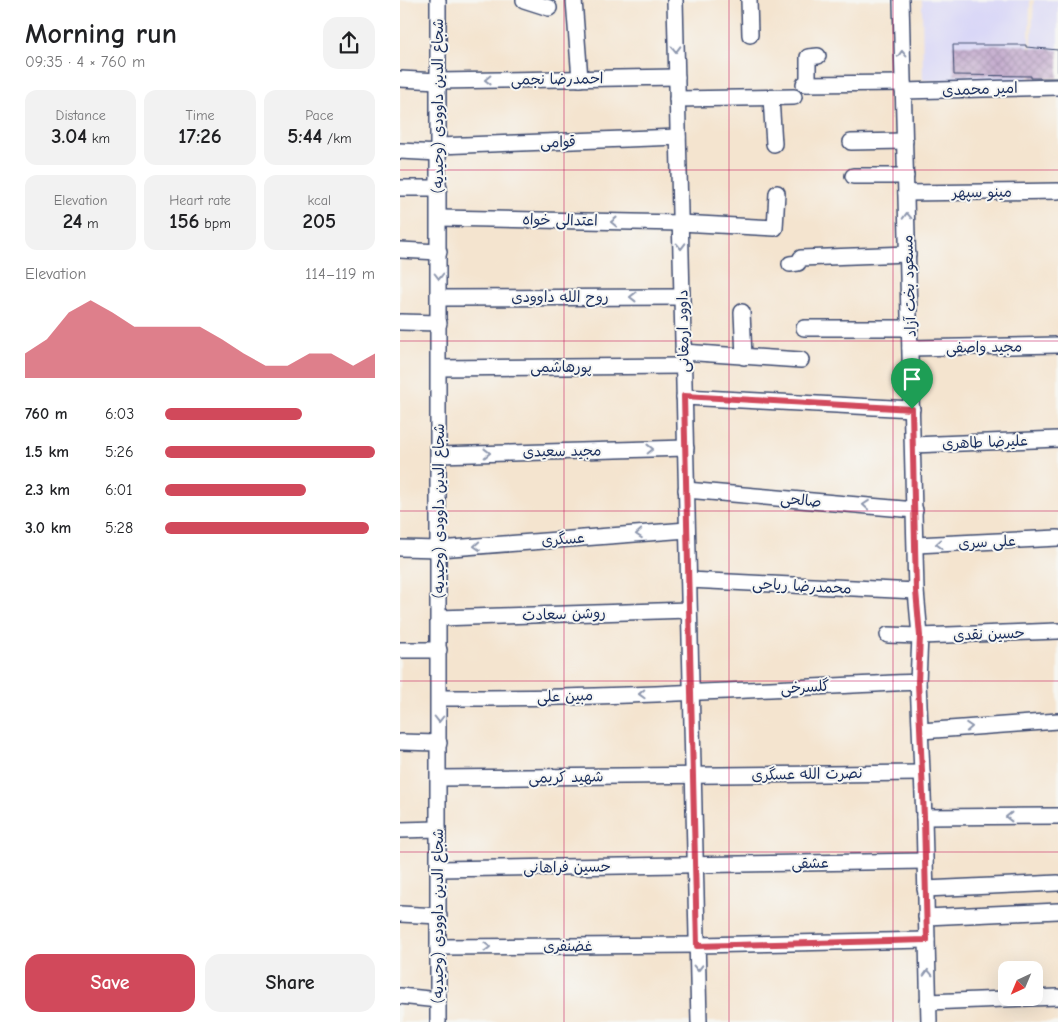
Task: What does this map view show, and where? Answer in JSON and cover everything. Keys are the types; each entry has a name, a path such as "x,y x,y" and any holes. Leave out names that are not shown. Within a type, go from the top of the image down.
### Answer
{"street":[{"name":"شجاع الدین داوودی (وحیدیه)","path":"438,0 438,1022"},
{"path":"524,0 549,8"},
{"path":"574,0 580,79"},
{"name":"داوود ارمغانی","path":"675,0 699,1022"},
{"path":"749,0 750,35"},
{"name":"مسعود بخت آزاد","path":"901,0 916,591 920,636 918,682 924,817 929,1022"},
{"name":"امیر محمدی","path":"818,56 808,57 806,84 903,87 1058,86"},
{"name":"احمدرضا نجمی","path":"400,79 438,81 677,77"},
{"path":"677,99 794,97"},
{"path":"771,98 774,144"},
{"name":"قوامی","path":"400,152 678,137"},
{"path":"850,142 905,141"},
{"path":"854,176 906,176"},
{"path":"400,188 439,188"},
{"name":"مینو سپهر","path":"906,193 1058,191"},
{"name":"اعتدالی خواه","path":"439,218 680,223 775,228 777,193"},
{"path":"400,250 439,252"},
{"path":"790,264 798,263 801,258 908,254"},
{"name":"روح الله داوودی","path":"439,298 682,296"},
{"path":"742,312 744,357"},
{"path":"400,322 439,322"},
{"path":"804,328 910,328"},
{"name":"مجید واصفی","path":"910,348 1058,345"},
{"name":"پورهاشمی","path":"439,368 744,357 801,360"},
{"path":"684,396 912,409"},
{"name":"علیرضا طاهری","path":"913,445 1058,439"},
{"name":"مجید سعیدی","path":"439,455 686,448"},
{"name":"صالحی","path":"686,490 915,510"},
{"name":"عسگری","path":"400,548 439,549 688,530"},
{"name":"علی سری","path":"916,545 1058,538"},
{"name":"محمدرضا ریاحی","path":"688,580 916,591"},
{"name":"روشن سعادت","path":"439,618 689,610"},
{"name":"حسین نقدی","path":"888,635 920,636 1058,631"},
{"path":"400,650 439,650"},
{"name":"گلسرخی","path":"691,692 918,682"},
{"name":"مبین علی","path":"439,698 691,692"},
{"path":"921,731 1058,721"},
{"path":"400,742 438,743"},
{"name":"نصرت الله عسگری","path":"693,775 922,772"},
{"name":"شهید کریمی","path":"438,778 693,775"},
{"path":"924,817 1058,816"},
{"path":"400,830 438,829"},
{"name":"عشقی","path":"695,865 925,861"},
{"name":"حسین فراهانی","path":"438,869 695,865"},
{"path":"926,889 1058,883"},
{"path":"926,918 1058,911"},
{"path":"400,914 438,916"},
{"name":"غضنفری","path":"438,948 697,946 927,940"},
{"path":"400,996 438,1000"},
{"path":"928,1002 1058,997"}],"shaded area":[{"path":"922,0 1030,0 1028,86 923,80"},
{"path":"1034,0 1058,0 1058,58 1031,57"}],"building":[{"path":"953,45 1026,45 1026,47 1058,50 1058,78 954,75"}],"route":[{"path":"684,396 912,409 916,591 920,636 918,682 927,940 697,946 684,396"}]}
